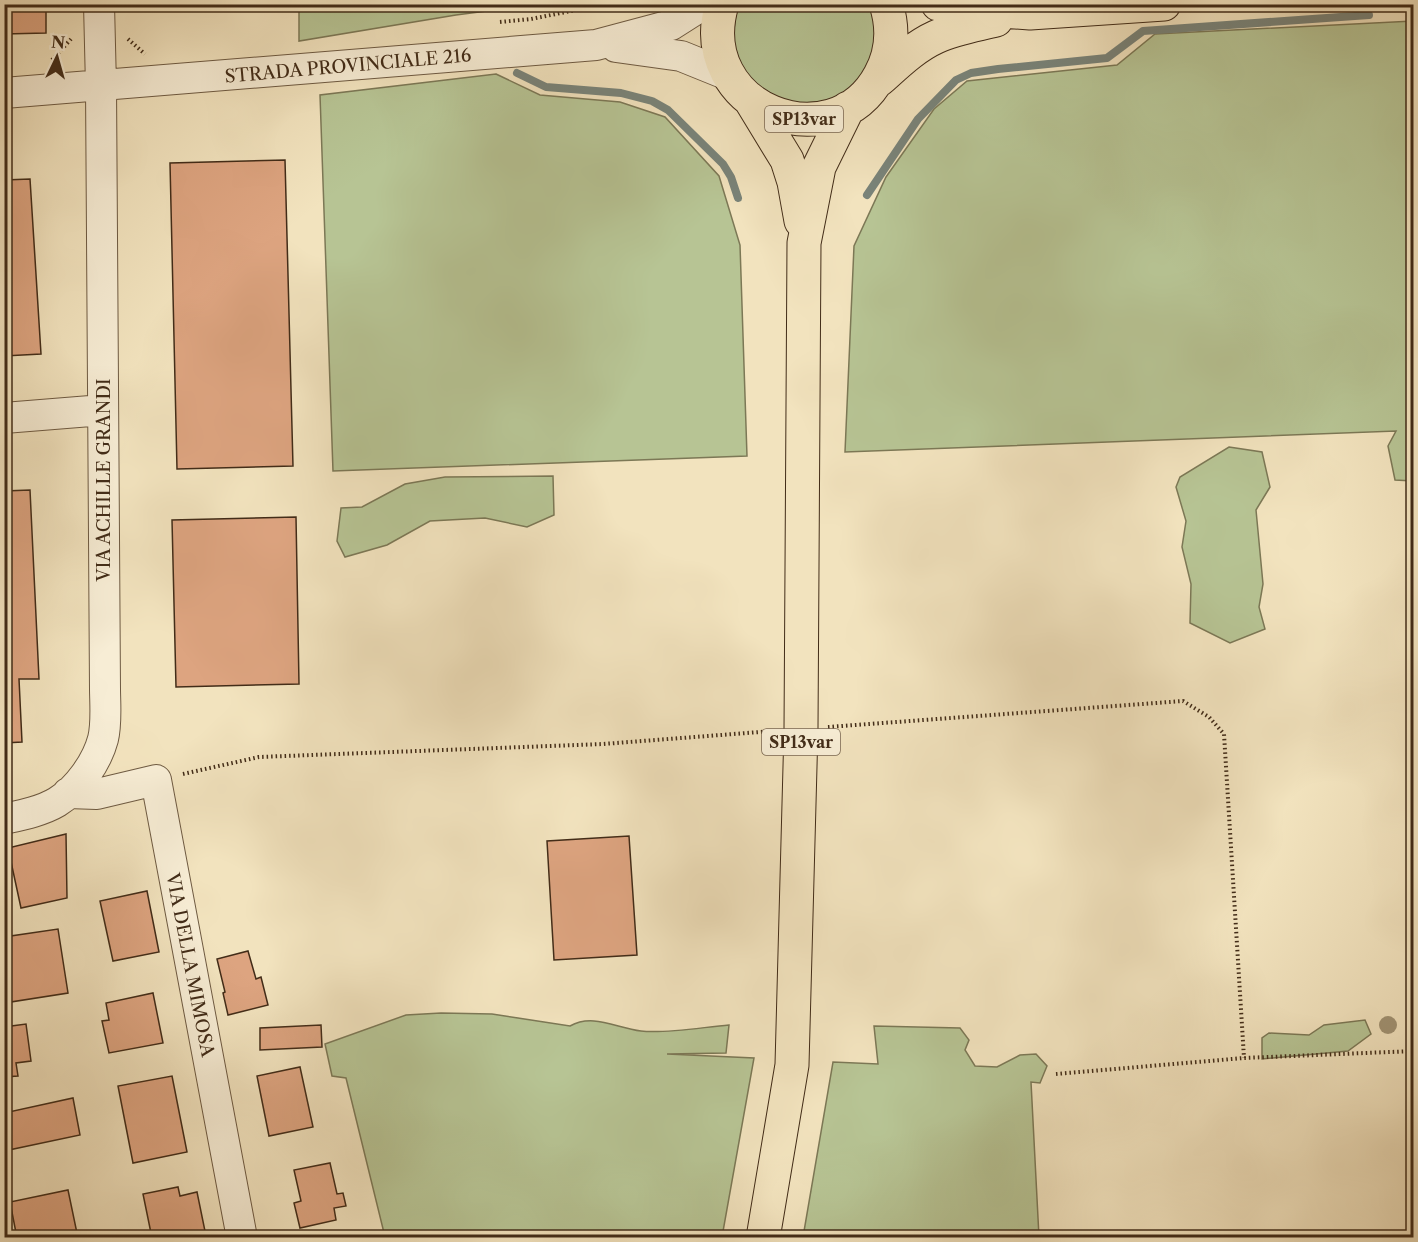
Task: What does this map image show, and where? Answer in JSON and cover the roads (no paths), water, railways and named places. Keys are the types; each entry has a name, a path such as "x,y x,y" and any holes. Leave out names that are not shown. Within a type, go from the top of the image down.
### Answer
{"main road":[{"name":"SP13var","path":"722,4 718,21 718,42 722,62 736,86 750,100 787,160 794,182 804,243 801,729 792,1065 763,1238"},
{"name":"SP13var","path":"750,100 774,114 801,119 822,117 848,108 873,85 884,67 890,47 891,27 886,4"},
{"path":"938,4 956,8 1030,13 1164,4"},
{"path":"873,85 909,54 934,37 956,29 1030,13"},
{"name":"SP13var","path":"804,243 819,167 848,108"}],"street":[{"name":"VIA ACHILLE GRANDI","path":"4,819 45,808 68,793 83,776 95,757 103,737 105,722 99,4"},
{"name":"STRADA PROVINCIALE 216","path":"4,93 596,45 671,25 704,4"},
{"name":"STRADA PROVINCIALE 216","path":"596,45 673,54 728,75"},
{"path":"4,418 103,410"},
{"name":"VIA DELLA MIMOSA","path":"68,793 97,794 156,780 242,1238"}],"waterway":[{"path":"867,195 918,119 956,80 971,73 1107,58 1143,31 1369,15"},
{"path":"517,73 546,87 621,93 652,101 668,110 723,164 731,177 738,198"}]}
